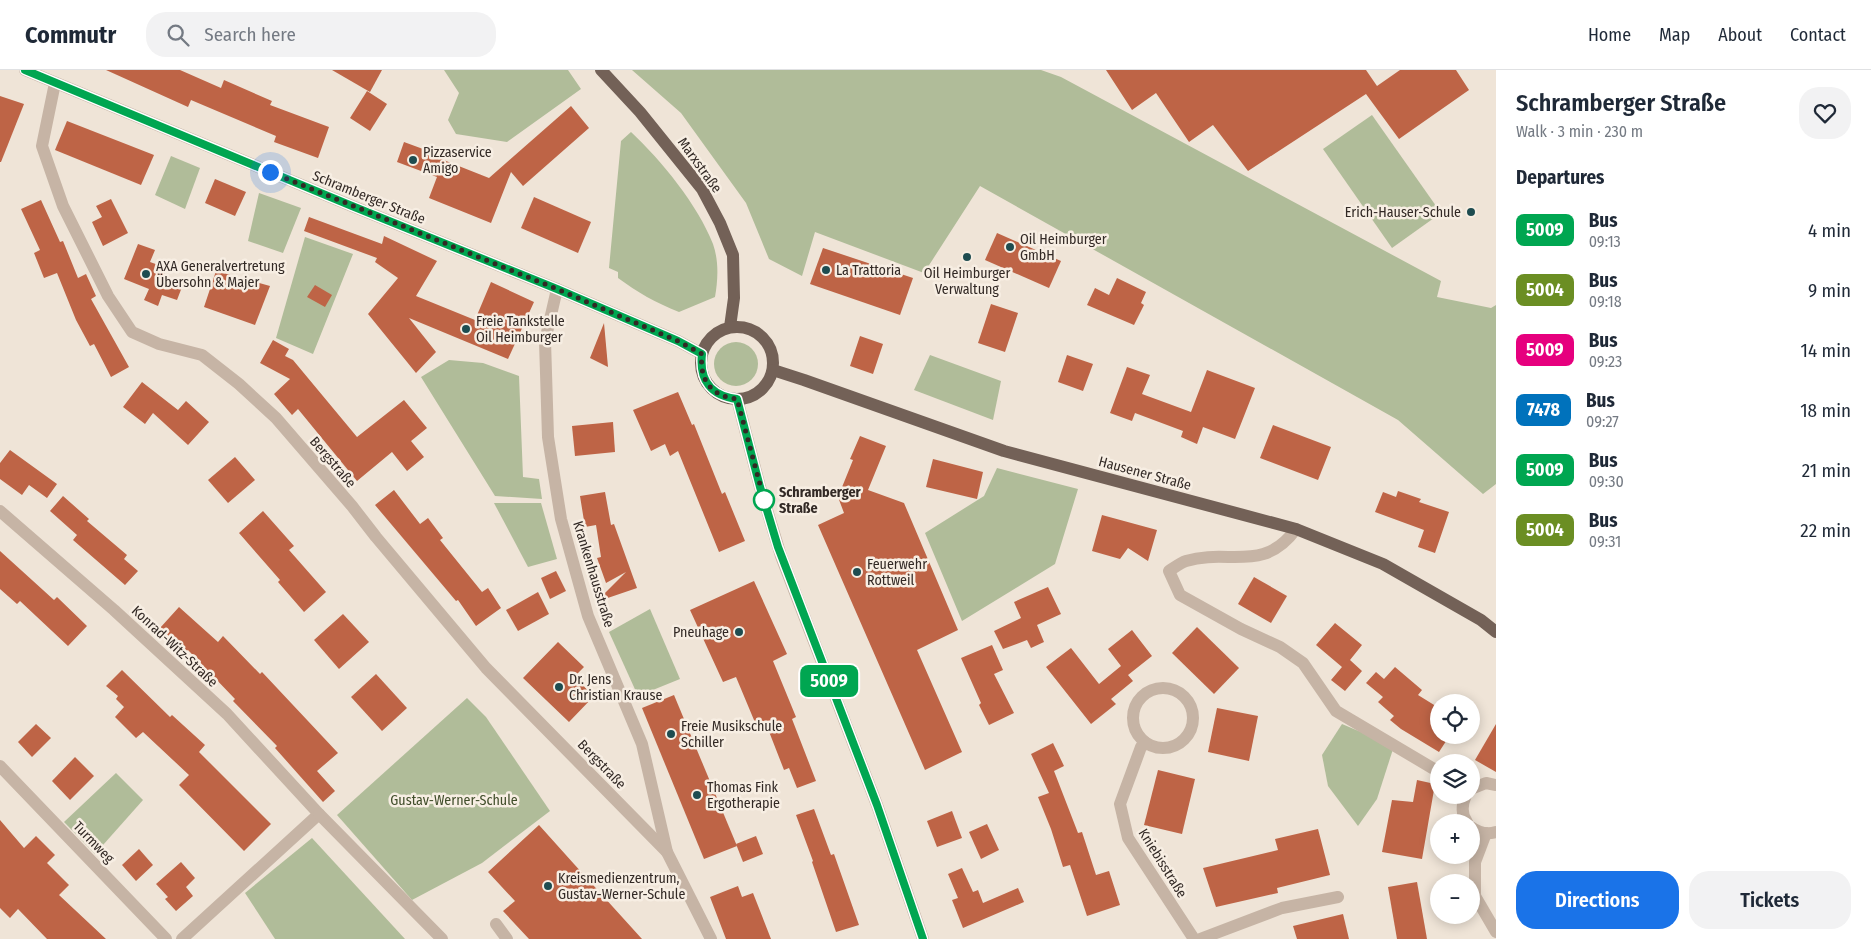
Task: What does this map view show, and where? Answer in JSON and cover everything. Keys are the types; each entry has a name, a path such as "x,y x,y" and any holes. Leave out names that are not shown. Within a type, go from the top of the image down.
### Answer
{"main road":[{"name":"Marxstraße","path":"601,70 640,112 702,189 720,222 732,255 734,298 730,327"},
{"path":"730,327 740,327 759,334 771,350 773,370 768,382 760,391 749,397 726,398 716,393 703,376 702,354 706,344 712,336 730,327"},
{"name":"Hausener Straße","path":"773,370 1004,451 1296,529 1383,564 1480,620 1496,632"}],"street":[{"name":"Schramberger Straße","path":"25,70 557,289 678,341 702,354"},
{"name":"Bergstraße","path":"55,83 42,146 62,206 108,296 132,332 159,344 202,355 239,384 276,418 352,506 376,538 486,668 667,852"},
{"name":"Krankenhausstraße","path":"557,289 545,341 548,437 561,519 588,616 642,744 667,852 710,939"},
{"path":"737,399 778,547 877,805 923,939"},
{"name":"Konrad-Witz-Straße","path":"0,511 114,610 227,714 319,814 442,939"},
{"path":"1296,529 1287,542 1274,550 1252,558 1198,558 1184,562 1169,571 1180,595 1234,625 1280,647 1303,663 1336,711 1430,767"},
{"path":"1166,687 1183,695 1193,710 1194,719 1188,737 1181,743 1163,749 1146,743 1134,727 1135,707 1140,698 1157,688 1166,687"},
{"name":"Kniebisstraße","path":"1146,743 1141,747 1120,804 1128,838 1194,939"},
{"name":"Turmweg","path":"0,766 166,939"},
{"path":"1480,786 1486,783 1496,784"},
{"path":"182,939 319,814"},
{"path":"1491,833 1475,862 1476,896 1496,932"},
{"path":"1200,939 1282,908 1338,897"},
{"path":"496,924 507,939"}],"green space":[{"path":"444,70 568,70 581,89 507,142 456,134 448,120 459,93"},
{"path":"632,70 1041,70 1061,77 1441,281 1437,297 1491,308 1496,305 1496,484 1483,494 1398,420 980,186 924,273 815,232 802,276 769,259 746,203 681,113"},
{"path":"1372,115 1441,213 1392,248 1323,149"},
{"path":"631,132 678,184 698,214 715,250 717,284 715,297 679,312 640,293 618,278 618,272 609,268 621,141"},
{"path":"171,156 200,168 185,209 155,195"},
{"path":"259,193 301,208 283,253 248,241"},
{"path":"305,237 353,254 313,354 276,338"},
{"path":"740,342 752,348 757,356 757,372 752,380 744,385 732,386 720,380 715,372 714,360 720,348 728,343"},
{"path":"930,355 1001,381 993,420 914,390"},
{"path":"449,360 483,363 519,376 523,477 539,479 542,499 495,496 421,377"},
{"path":"997,468 1078,489 1055,564 962,621 925,533 984,496"},
{"path":"494,503 541,503 557,559 528,567"},
{"path":"650,609 680,679 638,696 609,632"},
{"name":"Gustav-Werner-Schule","path":"467,698 486,717 550,811 482,863 412,900 337,815"},
{"path":"1342,724 1394,746 1377,799 1358,826 1328,786 1322,755"},
{"path":"116,773 143,800 95,854 64,822"},
{"path":"312,838 405,939 275,939 245,893"}],"building":[{"path":"106,70 180,70 221,88 224,80 272,101 270,105 329,127 318,158 274,142 276,136 191,100 188,107"},
{"path":"332,70 382,70 370,92"},
{"path":"1106,70 1366,70 1377,86 1400,70 1456,70 1469,90 1399,139 1366,94 1248,171 1213,125 1189,142 1156,93 1132,110"},
{"path":"367,91 387,104 370,131 350,118"},
{"path":"0,96 24,104 1,162 0,162"},
{"path":"571,106 589,128 523,186 511,172 491,223 429,198 437,177 397,162 404,142 442,156 441,159 489,178"},
{"path":"67,121 154,155 141,185 55,150"},
{"path":"215,179 246,192 235,216 205,203"},
{"path":"534,197 591,222 578,253 521,228"},
{"path":"111,199 128,233 103,246 92,222 102,217 96,206"},
{"path":"41,200 60,242 63,241 78,278 86,274 96,296 91,299 129,367 111,377 94,344 90,346 76,320 57,273 44,278 34,253 40,250 21,209"},
{"path":"309,217 382,244 384,236 437,261 416,296 475,320 491,282 534,302 508,359 409,318 436,352 416,373 368,314 398,278 375,262 377,258 304,231"},
{"name":"Oil Heimburger GmbH","path":"997,233 1061,261 1049,288 985,260"},
{"name":"AXA Generalvertretung Übersohn & Majer","path":"138,244 155,250 150,262 167,268 163,279 182,287 177,300 162,295 158,306 144,300 149,289 124,279"},
{"path":"823,248 913,278 900,315 810,284"},
{"path":"216,271 270,286 255,325 204,307"},
{"path":"1117,278 1146,292 1141,303 1144,305 1134,325 1087,305 1095,288 1109,295"},
{"path":"315,285 332,295 325,307 307,297"},
{"path":"991,304 1018,313 1005,352 978,343"},
{"path":"604,323 608,367 590,358"},
{"path":"860,336 883,344 873,374 850,366"},
{"path":"273,340 289,349 285,356 293,360 357,437 404,400 427,428 411,441 424,457 407,471 392,452 357,481 298,409 292,415 274,394 290,379 260,363"},
{"path":"1067,355 1093,364 1083,391 1058,382"},
{"path":"1127,367 1150,375 1142,394 1191,412 1207,370 1255,388 1235,439 1203,427 1197,444 1181,437 1183,431 1135,413 1132,421 1110,413"},
{"path":"142,382 178,410 186,401 209,422 188,445 153,413 145,424 123,407"},
{"path":"678,392 692,425 694,424 722,494 725,492 745,541 719,552 678,451 670,456 665,444 651,451 633,410"},
{"path":"613,422 615,452 575,456 572,426"},
{"path":"1273,425 1331,447 1318,480 1260,458"},
{"path":"860,436 886,446 868,490 904,503 958,630 917,650 962,752 925,770 818,525 844,513 838,497 853,460 850,459"},
{"path":"10,450 57,484 47,498 29,485 22,495 0,479 0,463"},
{"path":"235,457 255,480 228,503 208,480"},
{"path":"933,459 983,472 977,499 926,487"},
{"path":"394,490 420,524 428,518 443,538 440,540 482,592 488,588 501,608 476,626 458,600 456,601 375,505"},
{"path":"1398,491 1421,499 1419,502 1449,512 1435,553 1418,547 1424,530 1375,512 1383,492 1396,497"},
{"path":"605,492 611,525 614,524 637,588 596,602 626,572 606,583 597,558 601,557 596,525 585,527 580,496"},
{"path":"63,496 89,519 87,521 127,555 124,559 138,571 125,585 73,540 77,535 50,511"},
{"path":"263,511 294,546 289,550 326,592 304,612 278,582 280,580 239,533"},
{"path":"1102,515 1157,530 1148,561 1128,548 1120,559 1092,551"},
{"path":"0,551 54,600 57,597 87,626 68,646 20,601 17,604 0,589"},
{"path":"556,571 566,591 550,599 541,578"},
{"path":"1254,577 1287,596 1271,623 1238,604"},
{"path":"754,581 787,654 773,661 796,717 792,719 816,781 797,788 789,768 784,770 768,729 759,732 736,677 723,682 690,610"},
{"path":"1048,587 1061,614 1037,625 1044,642 1031,648 1027,640 1003,649 994,631 1021,618 1014,602"},
{"path":"538,592 549,614 518,631 506,610"},
{"path":"179,607 218,642 223,636 260,674 262,672 338,753 317,771 335,791 323,802 275,748 277,746 233,701 235,699 188,650 186,651 160,628"},
{"path":"343,614 369,642 339,669 314,640"},
{"path":"1335,623 1362,645 1350,660 1362,671 1345,691 1331,680 1342,667 1316,645"},
{"path":"1197,627 1239,668 1214,694 1172,653"},
{"path":"1132,630 1152,656 1128,675 1133,681 1111,699 1116,704 1091,724 1046,667 1071,648 1099,684 1121,666 1108,649"},
{"name":"Dr. Jens Christian Krause","path":"558,642 584,667 574,677 594,696 569,722 523,678"},
{"path":"992,645 1003,670 994,674 1014,713 989,725 979,705 981,703 961,658"},
{"path":"1395,667 1422,690 1418,695 1430,702 1430,744 1444,744 1439,752 1401,729 1390,720 1394,716 1378,702 1383,697 1366,683 1376,672 1384,679"},
{"path":"122,670 170,717 172,715 205,745 199,752 271,824 244,851 179,785 189,775 143,732 136,738 115,717 124,707 116,699 118,696 106,686"},
{"path":"376,674 407,708 382,731 351,697"},
{"path":"674,695 737,846 704,859 642,708"},
{"path":"1217,708 1258,716 1249,761 1208,752"},
{"path":"36,724 51,738 32,757 18,742"},
{"path":"1496,724 1496,772 1480,763 1478,754"},
{"path":"1053,743 1064,766 1054,771 1078,833 1082,832 1096,875 1109,871 1120,905 1087,916 1070,865 1063,867 1038,797 1049,793 1031,754"},
{"path":"75,757 94,776 70,800 52,781"},
{"path":"1158,770 1195,779 1182,834 1144,825"},
{"path":"1417,780 1430,783 1430,804 1432,804 1422,859 1382,852 1392,800 1413,802"},
{"path":"814,809 831,855 834,854 859,925 836,932 796,815"},
{"path":"952,811 962,838 937,847 927,821"},
{"path":"0,820 24,848 36,836 55,855 47,863 69,885 59,895 106,939 47,939 18,909 10,918 0,908"},
{"path":"987,824 999,850 981,859 969,832"},
{"name":"Kreismedienzentrum, Gustav-Werner-Schule","path":"539,825 642,939 529,939 503,911 515,901 488,872"},
{"path":"1318,829 1330,875 1277,888 1278,893 1216,907 1203,868 1278,850 1275,839"},
{"path":"756,836 763,854 743,862 736,844"},
{"path":"139,849 153,865 136,881 122,865"},
{"path":"181,862 195,878 186,887 193,896 176,911 165,899 168,897 156,884"},
{"path":"962,868 973,892 978,890 983,903 1018,888 1024,902 963,928 952,900 958,898 948,874"},
{"path":"1417,882 1427,939 1397,939 1388,887"},
{"path":"738,886 742,897 753,893 771,939 726,939 710,897"},
{"path":"1343,914 1349,939 1297,939 1293,926"}],"bus line":[{"name":"5009","path":"25,70 557,289 678,341 702,354 703,376 708,385 716,393 726,398 737,399 778,547 877,805 923,939"}],"place":[{"name":"Pizzaservice Amigo","path":"413,160"},
{"name":"Erich-Hauser-Schule","path":"1471,212"},
{"name":"Oil Heimburger GmbH","path":"1010,247"},
{"name":"Oil Heimburger Verwaltung","path":"967,257"},
{"name":"La Trattoria","path":"826,270"},
{"name":"AXA Generalvertretung Übersohn & Majer","path":"146,274"},
{"name":"Freie Tankstelle Oil Heimburger","path":"466,329"},
{"name":"Schramberger Straße","path":"764,500"},
{"name":"Feuerwehr Rottweil","path":"857,572"},
{"name":"Pneuhage","path":"739,632"},
{"name":"Dr. Jens Christian Krause","path":"559,687"},
{"name":"Freie Musikschule Schiller","path":"671,734"},
{"name":"Thomas Fink Ergotherapie","path":"697,795"},
{"name":"Kreismedienzentrum, Gustav-Werner-Schule","path":"548,886"}],"route":[{"path":"270,172 557,289 678,341 702,354 703,376 708,385 716,393 726,398 737,399 765,503 764,500"}]}
